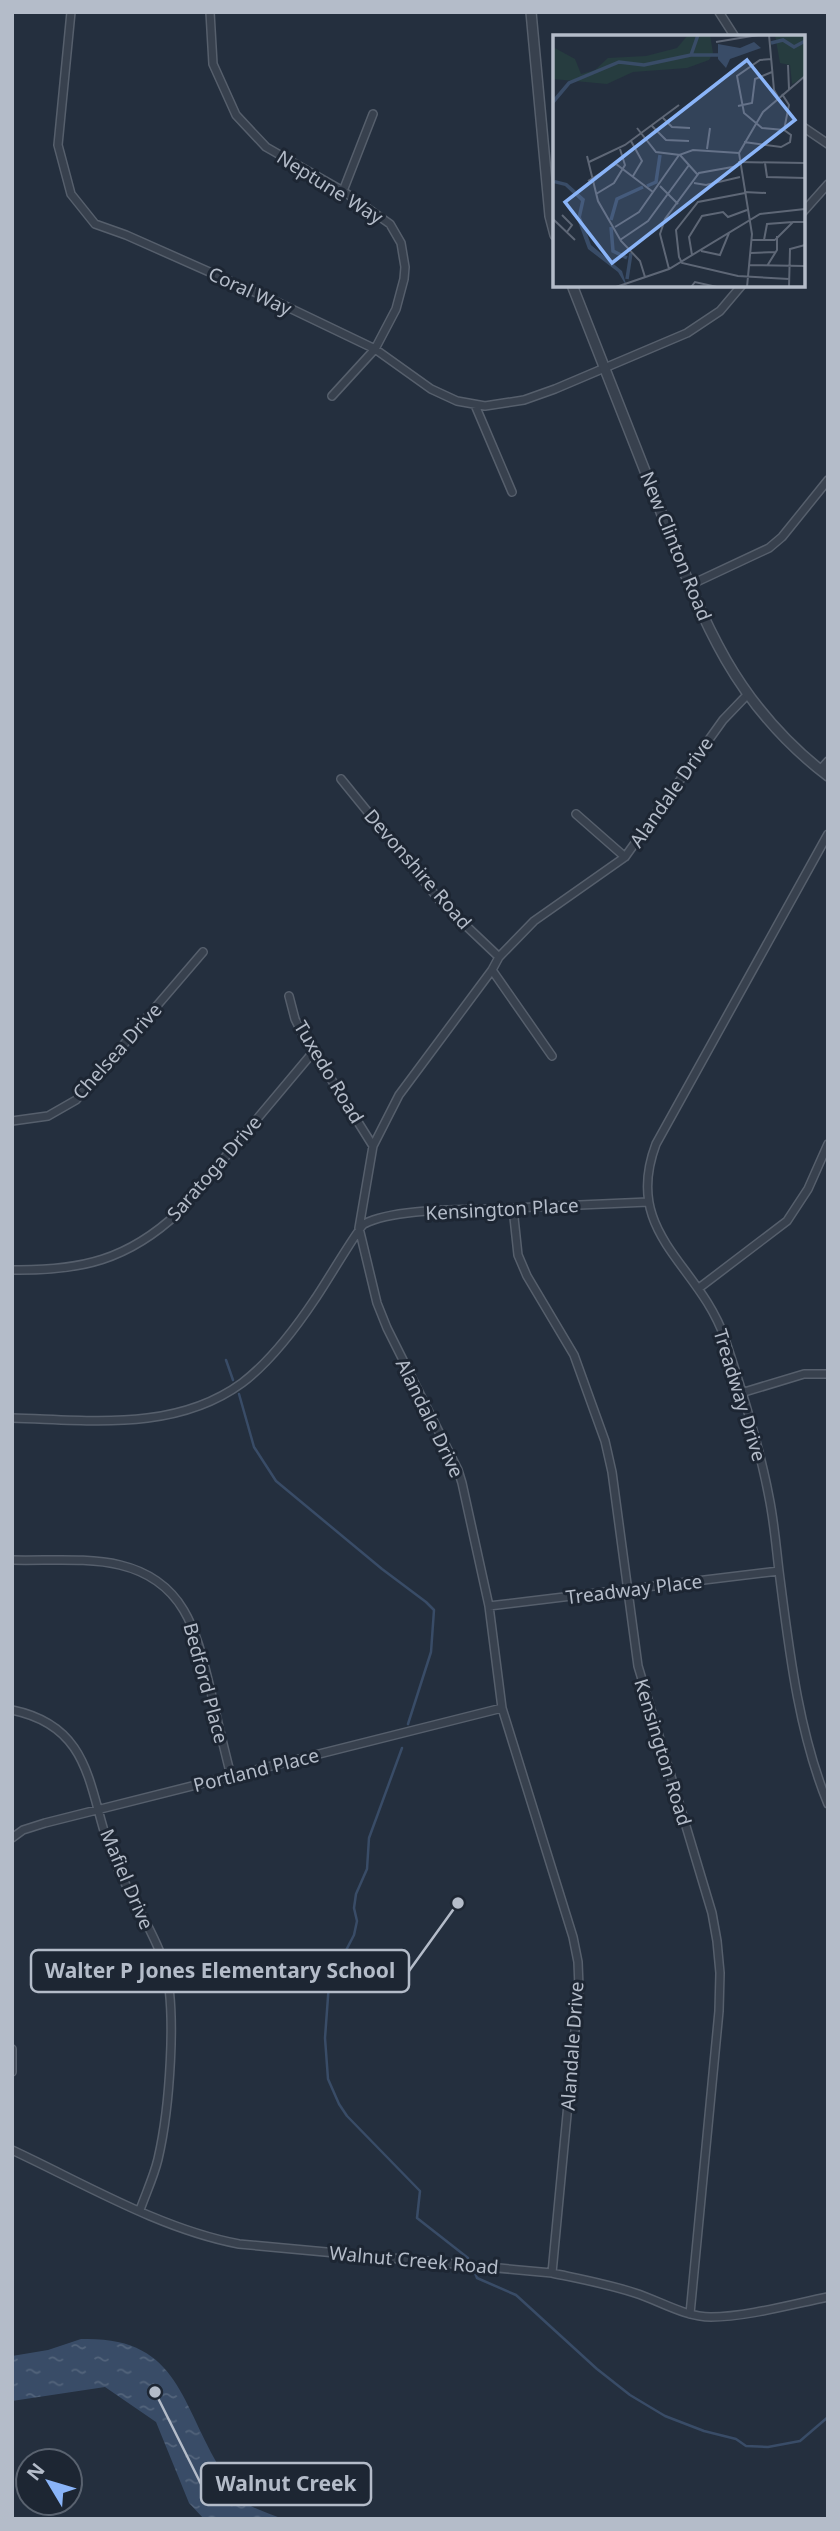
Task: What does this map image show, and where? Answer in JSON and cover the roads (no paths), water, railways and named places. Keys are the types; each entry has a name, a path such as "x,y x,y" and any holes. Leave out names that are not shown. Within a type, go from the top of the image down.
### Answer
{"street":[{"name":"Coral Way","path":"71,12 58,145 71,194 95,224 126,235 265,297 374,349 431,389 457,401 485,406 524,400 605,368 699,326 720,311 740,287"},
{"name":"Neptune Way","path":"210,12 213,64 236,115 266,147 343,191 390,224 404,252 405,267 401,292 389,324 374,349 332,396"},
{"path":"531,12 553,227"},
{"path":"719,12 735,35"},
{"path":"343,191 373,114"},
{"path":"805,128 828,144"},
{"path":"805,210 828,184"},
{"name":"New Clinton Road","path":"573,287 690,585 716,644 747,695 781,735 824,773"},
{"path":"475,405 512,492"},
{"path":"690,585 769,548 782,537 828,480"},
{"name":"Alandale Drive","path":"552,2273 578,2000 578,1962 573,1937 502,1708 489,1606 458,1470 387,1328 377,1303 359,1228 373,1146 413,1074 499,957 534,921 625,857 723,720 747,695"},
{"path":"824,773 828,761"},
{"name":"Devonshire Road","path":"341,779 441,902 499,957"},
{"path":"576,814 625,857"},
{"name":"Treadway Drive","path":"828,834 656,1144 648,1172 648,1202 656,1228 699,1288 724,1336 741,1393 769,1496 807,1743 828,1804"},
{"name":"Chelsea Drive","path":"12,1121 48,1116 76,1100 203,951"},
{"path":"492,970 552,1056"},
{"name":"Tuxedo Road","path":"289,996 295,1019 373,1146"},
{"name":"Saratoga Drive","path":"12,1270 44,1271 92,1264 119,1254 160,1230 187,1202 314,1051"},
{"path":"699,1288 787,1221 808,1189 828,1144"},
{"name":"Kensington Place","path":"359,1228 376,1220 396,1216 444,1211 648,1202"},
{"name":"Kensington Road","path":"513,1208 514,1230 523,1266 574,1355 605,1441 612,1472 638,1666 701,1877 717,1941 719,2011 690,2314"},
{"path":"12,1418 153,1418 182,1413 225,1394 245,1381 281,1344 326,1283 359,1228"},
{"path":"741,1393 804,1374 828,1374"},
{"name":"Bedford Place","path":"12,1560 120,1565 144,1574 174,1597 192,1624 199,1644 231,1776"},
{"name":"Treadway Place","path":"489,1606 779,1571"},
{"name":"Portland Place","path":"12,1838 23,1830 99,1809 502,1708"},
{"name":"Mafiel Drive","path":"12,1710 30,1713 54,1726 74,1745 86,1766 109,1847 163,1962 169,1984 171,2030 162,2140 157,2163 140,2210"},
{"path":"12,2049 12,2072"},
{"name":"Walnut Creek Road","path":"12,2150 190,2231 239,2244 552,2273 597,2282 690,2314 711,2317 828,2297"}],"water":[{"path":"81,2339 114,2341 139,2349 158,2362 185,2399 236,2495 243,2502 283,2519 204,2519 189,2503 156,2422 105,2387 12,2401 12,2356 48,2350"}],"waterway":[{"path":"226,1360 233,1380"},
{"path":"239,1394 254,1447 276,1481 434,1610 431,1652 408,1724"},
{"path":"402,1748 369,1838 367,1869 356,1894 354,1908 357,1921 354,1935 329,1983 325,2038 328,2079 347,2116 420,2191 417,2218 468,2258"},
{"path":"475,2273 477,2278 516,2295 597,2369 630,2395 665,2416 704,2431 736,2439 746,2446 768,2447 800,2441 828,2417"}],"place":[{"name":"Walter P Jones Elementary School","path":"458,1903"},
{"name":"Walnut Creek","path":"155,2392"}]}
